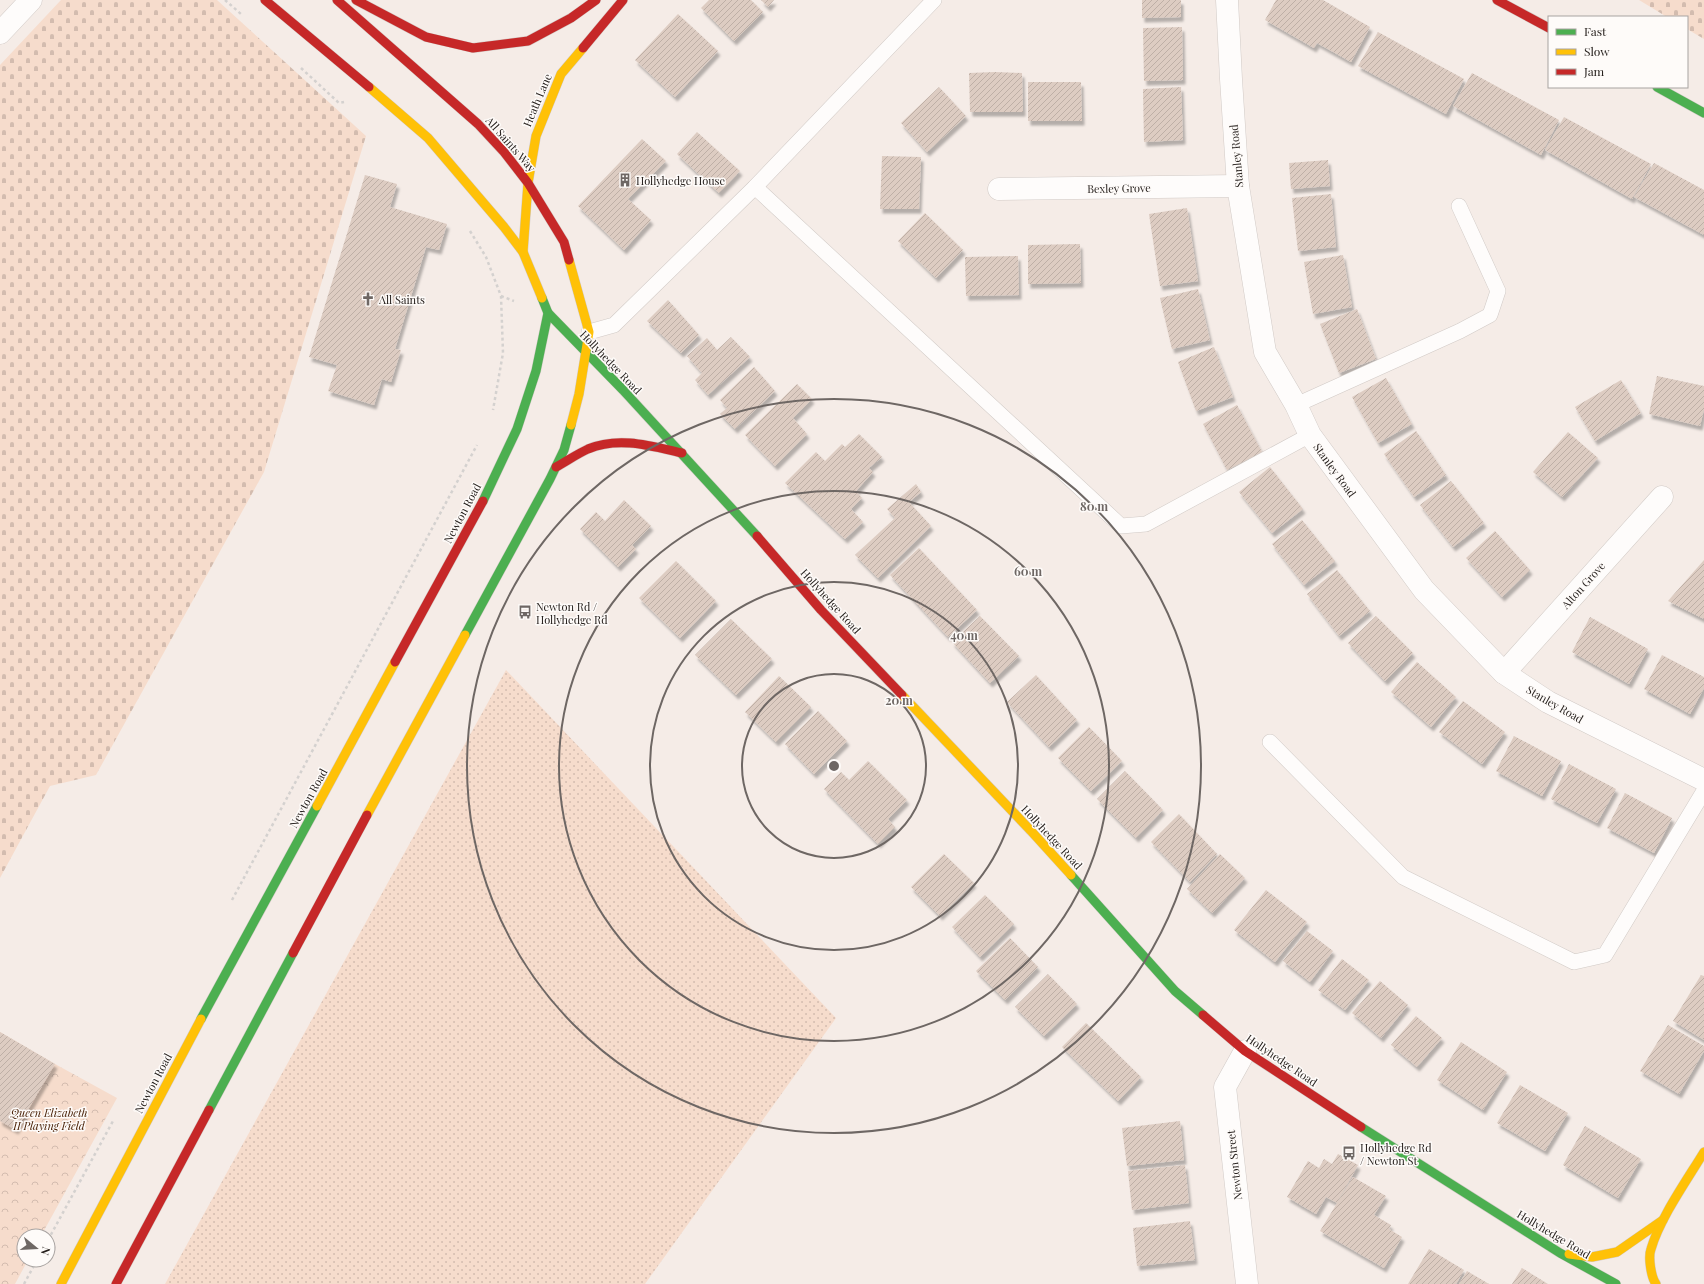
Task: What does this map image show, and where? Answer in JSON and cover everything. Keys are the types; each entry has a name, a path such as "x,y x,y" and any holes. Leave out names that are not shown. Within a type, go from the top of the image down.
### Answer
{"main road":[{"path":"265,0 418,128 504,227 523,252 548,313"},
{"name":"All Saints Way","path":"337,0 478,124 504,152 528,183 564,242 589,332 586,354"},
{"path":"356,0 426,37 473,48 528,41 571,18 596,0"},
{"name":"Heath Lane","path":"523,252 528,183 536,136 561,74 623,0"},
{"path":"1497,0 1548,27"},
{"path":"1659,88 1704,113"},
{"name":"Hollyhedge Road","path":"548,313 586,354 623,390 732,507 821,610 1032,832 1175,991 1245,1050 1361,1127 1560,1253 1616,1284"},
{"name":"Newton Road","path":"61,1284 179,1060 487,493 520,421 536,371 548,313"},
{"path":"116,1284 390,772 556,468 564,450 579,394 586,354"},
{"path":"556,468 593,448 619,441 636,442 682,453"},
{"path":"1656,1284 1652,1278 1650,1250 1664,1220 1704,1152"},
{"path":"1560,1253 1592,1257 1617,1252 1664,1220"}],"street":[{"path":"0,33 31,0"},
{"name":"Stanley Road","path":"1227,0 1230,79 1238,186 1265,352 1296,405 1310,435 1424,590 1504,673 1548,702 1704,780"},
{"name":"Bexley Grove","path":"999,189 1238,186"},
{"name":"Alton Grove","path":"1504,673 1662,497"},
{"name":"Newton Street","path":"1245,1050 1225,1087 1247,1284"}],"lane":[{"path":"589,332 614,325 755,187 934,0"},
{"path":"755,187 1121,526 1146,524 1310,435"},
{"path":"1296,405 1460,331 1490,315 1498,291 1459,206"},
{"path":"1270,742 1402,877 1574,962 1605,955 1704,791"}],"path":[{"path":"225,0 242,15"},
{"path":"300,67 339,103 347,102"},
{"path":"465,224 486,257 501,296 503,353 493,412"},
{"path":"230,904 480,440"},
{"path":"55,1228 117,1114"},
{"path":"24,1284 33,1268"}],"green space":[{"path":"61,0 217,0 366,136 264,472 96,775 50,786 0,878 0,65"},
{"path":"1639,0 1704,0 1704,39 1688,30 1688,16 1665,16"},
{"path":"506,670 836,1018 645,1284 165,1284"},
{"name":"Queen Elizabeth II Playing Field","path":"0,1032 117,1098 45,1228 16,1228 16,1268 24,1268 15,1284 0,1284"}],"building":[{"path":"709,0 751,0 763,12 734,41 701,8"},
{"path":"761,0 774,0 768,7"},
{"path":"1142,0 1181,0 1181,17 1142,18"},
{"path":"1276,0 1323,0 1370,27 1351,62 1317,43 1314,48 1265,20"},
{"path":"678,14 718,51 675,97 635,60"},
{"path":"1182,27 1183,80 1144,81 1143,28"},
{"path":"1378,32 1464,79 1446,114 1358,66"},
{"path":"969,73 1022,73 1023,112 970,112"},
{"path":"1472,73 1559,120 1541,155 1453,106"},
{"path":"1028,82 1081,82 1082,121 1028,121"},
{"path":"939,87 966,116 927,152 901,123"},
{"path":"1181,87 1183,140 1144,142 1143,89"},
{"path":"1564,117 1651,164 1632,199 1545,150"},
{"name":"Hollyhedge House","path":"697,132 740,171 719,193 677,154"},
{"name":"Hollyhedge House","path":"642,139 666,161 628,199 651,220 624,250 578,206"},
{"path":"882,156 921,157 919,209 880,209"},
{"path":"1328,160 1330,186 1291,189 1289,163"},
{"path":"1654,163 1704,190 1704,235 1634,197"},
{"name":"All Saints","path":"365,175 397,184 390,207 447,224 439,250 426,247 395,349 401,350 391,382 382,379 374,405 328,391 337,365 309,357"},
{"path":"1331,194 1336,247 1298,251 1292,198"},
{"path":"1187,208 1198,281 1160,286 1149,214"},
{"path":"925,213 963,250 936,278 898,241"},
{"path":"1080,244 1081,283 1028,284 1028,245"},
{"path":"1343,255 1352,307 1313,314 1304,262"},
{"path":"1018,256 1019,295 966,296 965,257"},
{"path":"1198,289 1210,340 1172,349 1160,298"},
{"path":"668,300 699,335 681,353 647,321"},
{"path":"1357,309 1376,359 1339,373 1320,324"},
{"path":"731,337 750,357 708,395 695,380 702,373 687,356 707,338 717,350"},
{"path":"1214,347 1233,397 1196,411 1178,362"},
{"path":"754,367 775,391 735,429 720,414 727,408 720,400"},
{"path":"1657,376 1704,386 1704,409 1700,426 1649,414"},
{"path":"1386,378 1412,424 1378,443 1352,397"},
{"path":"1621,380 1641,413 1595,441 1575,407"},
{"path":"797,384 812,399 793,418 807,434 775,466 745,435"},
{"path":"1237,405 1262,452 1227,470 1203,424"},
{"path":"1416,431 1446,475 1414,497 1384,454"},
{"path":"1568,432 1598,458 1562,497 1533,472"},
{"path":"859,434 882,457 869,468 873,472 856,491 862,498 851,509 863,522 845,539 785,483 816,452 825,461 842,444 845,447"},
{"path":"1270,467 1303,509 1272,533 1239,492"},
{"path":"1451,481 1484,523 1453,547 1420,505"},
{"path":"916,484 921,492 909,502 931,526 878,578 855,555 895,518 887,509"},
{"path":"624,500 651,526 632,545 636,549 618,567 580,529 596,512 605,521"},
{"path":"1302,520 1335,561 1304,585 1272,544"},
{"path":"1495,531 1530,570 1502,597 1466,558"},
{"path":"919,548 977,610 948,637 890,575"},
{"path":"1704,560 1704,619 1668,601"},
{"path":"676,561 716,601 680,638 639,598"},
{"path":"1337,570 1370,611 1339,636 1307,594"},
{"path":"980,616 1019,656 990,683 952,642"},
{"path":"1376,616 1413,653 1385,681 1348,643"},
{"path":"1590,617 1648,649 1629,684 1572,652"},
{"path":"731,619 772,659 736,695 695,655"},
{"path":"1662,655 1704,677 1704,688 1690,714 1644,689"},
{"path":"1417,662 1456,697 1431,727 1391,692"},
{"path":"1036,675 1077,720 1049,747 1007,702"},
{"path":"779,676 811,707 776,742 745,712"},
{"path":"1463,701 1505,732 1482,764 1439,732"},
{"path":"818,711 847,741 814,774 785,744"},
{"path":"1089,727 1122,761 1091,791 1058,758"},
{"path":"1514,736 1561,761 1542,796 1496,771"},
{"path":"868,761 907,800 888,819 895,827 878,844 824,789 841,772 849,780"},
{"path":"1569,764 1616,789 1597,823 1551,799"},
{"path":"1125,771 1163,810 1136,838 1097,799"},
{"path":"1625,793 1672,818 1654,853 1607,828"},
{"path":"1179,814 1217,854 1190,882 1151,842"},
{"path":"944,854 974,883 940,916 911,887"},
{"path":"1220,854 1245,878 1212,913 1187,889"},
{"path":"1266,890 1307,922 1275,962 1234,930"},
{"path":"985,895 1014,924 980,957 952,927"},
{"path":"1307,931 1333,951 1310,982 1283,961"},
{"path":"1010,938 1038,967 1005,1000 976,971"},
{"path":"1342,959 1369,980 1345,1010 1318,990"},
{"path":"1048,974 1077,1004 1044,1036 1015,1007"},
{"path":"1701,975 1704,976 1704,1040 1673,1021"},
{"path":"1380,981 1408,1005 1381,1038 1352,1013"},
{"path":"1416,1016 1442,1038 1417,1067 1391,1045"},
{"path":"1086,1023 1141,1077 1118,1101 1062,1047"},
{"path":"1668,1025 1704,1046 1704,1051 1679,1094 1640,1071"},
{"path":"0,1032 55,1064 16,1130 0,1121"},
{"path":"1461,1042 1507,1072 1483,1110 1437,1080"},
{"path":"1520,1085 1568,1113 1545,1151 1497,1123"},
{"path":"1180,1121 1184,1160 1127,1166 1122,1128"},
{"path":"1585,1126 1641,1159 1618,1198 1563,1165"},
{"path":"1338,1154 1358,1165 1337,1203 1326,1197 1316,1214 1287,1197 1308,1161 1319,1168 1324,1159 1332,1164"},
{"path":"1185,1165 1189,1203 1132,1210 1128,1171"},
{"path":"1353,1177 1386,1196 1374,1215 1391,1225 1389,1229 1402,1237 1384,1268 1320,1231"},
{"path":"1190,1221 1195,1260 1137,1266 1133,1228"},
{"path":"1429,1249 1464,1270 1456,1284 1408,1284"},
{"path":"1522,1268 1548,1284 1512,1284"},
{"path":"1467,1271 1489,1284 1459,1284"}],"traffic: fast":[{"path":"1659,88 1704,113"},
{"path":"483,501 517,429 536,371 548,313 542,298"},
{"path":"548,313 623,390 757,536"},
{"path":"465,635 550,479 564,450 571,425"},
{"path":"201,1019 317,806"},
{"path":"1071,875 1175,991 1203,1015"},
{"path":"209,1110 293,953"},
{"path":"1361,1127 1560,1253 1616,1284"}],"traffic: slow":[{"path":"523,252 528,183 536,136 561,74 583,48"},
{"path":"369,87 428,138 504,227 523,252 542,298"},
{"path":"569,260 589,332 579,394 571,425"},
{"path":"367,815 465,635"},
{"path":"317,806 395,662"},
{"path":"902,695 1071,875"},
{"path":"61,1284 201,1019"},
{"path":"1656,1284 1651,1272 1650,1262 1650,1253 1655,1237 1674,1199 1704,1152"},
{"path":"1569,1254 1592,1257 1617,1252 1663,1220"}],"traffic: jam":[{"path":"265,0 369,87"},
{"path":"337,0 478,124 504,152 528,183 564,242 569,260"},
{"path":"356,0 426,37 473,48 528,41 571,18 596,0"},
{"path":"583,48 623,0"},
{"path":"1497,0 1548,27"},
{"path":"556,467 588,449 611,443 647,445 682,453"},
{"path":"395,662 483,501"},
{"path":"757,536 821,610 902,695"},
{"path":"293,953 367,815"},
{"path":"1203,1015 1245,1051 1361,1127"},
{"path":"116,1284 209,1110"}],"place":[{"name":"Hollyhedge House","path":"625,180"},
{"name":"All Saints","path":"368,299"},
{"name":"Newton Rd / Hollyhedge Rd","path":"525,612"},
{"name":"Hollyhedge Rd / Newton St","path":"1349,1153"}]}
